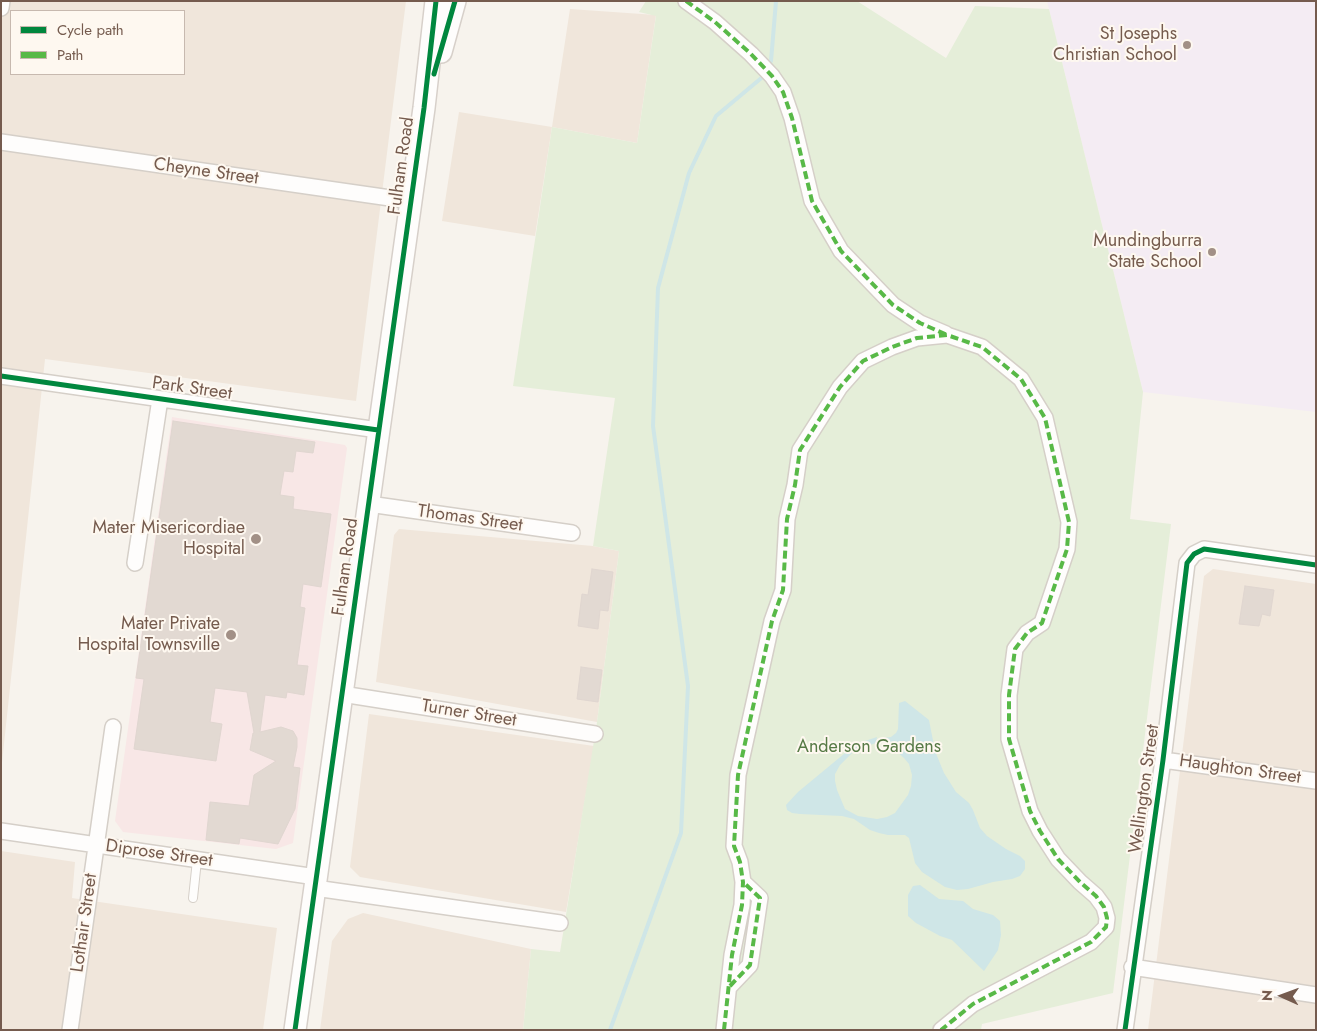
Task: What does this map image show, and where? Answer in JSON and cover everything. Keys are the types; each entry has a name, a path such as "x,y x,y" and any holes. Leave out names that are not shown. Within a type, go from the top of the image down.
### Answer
{"street":[{"path":"1,8 2,1"},
{"name":"Fulham Road","path":"295,1030 424,108 436,1"},
{"name":"Fulham Road","path":"424,108 455,1"},
{"path":"686,1 734,38 768,72 783,92 792,118 812,201 841,252 893,305 920,323 982,347 1021,379 1046,418 1069,522 1067,549 1042,623 1027,633 1015,650 1009,695 1010,740 1030,811 1040,832 1058,859 1104,906 1107,918 1106,927 1091,942 973,1004 941,1030"},
{"name":"Cheyne Street","path":"1,142 411,201"},
{"path":"724,1030 732,955 742,905 743,882 740,862 734,846 738,775 772,621 783,590 787,519 795,485 800,450 840,387 863,361 892,347 917,338 947,335"},
{"name":"Park Street","path":"1,376 378,430"},
{"path":"135,563 160,399"},
{"name":"Thomas Street","path":"369,504 572,533"},
{"name":"Wellington Street","path":"1124,1030 1163,760 1188,563 1194,554 1204,549 1316,565"},
{"name":"Turner Street","path":"342,694 595,734"},
{"name":"Lothair Street","path":"70,1030 113,728"},
{"name":"Haughton Street","path":"1163,760 1316,781"},
{"name":"Diprose Street","path":"1,831 197,860 315,883 560,923"},
{"path":"1132,968 1316,994"}],"lane":[{"path":"193,898 197,860"}],"shaded area":[{"path":"1,1 406,1 356,401 45,359 1,772"},
{"name":"Mundingburra State School","path":"1047,1 1316,1 1316,412 1143,392"},
{"path":"570,9 656,15 637,143 552,127"},
{"path":"459,112 552,127 535,236 442,221"},
{"name":"Mater Private Hospital Townsville","path":"172,417 345,445 347,448 293,843 276,849 123,832 115,821"},
{"path":"399,529 593,546 619,551 597,722 376,682 394,535"},
{"path":"1213,569 1316,584 1316,1030 1148,1030 1204,576"},
{"path":"905,701 929,720 935,751 944,773 956,792 969,803 980,828 987,836 1025,861 1025,869 1020,876 968,889 957,890 945,887 922,872 915,863 909,838 905,835 879,833 870,830 854,819 842,816 800,814 787,810 786,805 798,792 856,744 877,737 876,743 855,750 840,765 835,774 837,790 845,809 858,816 877,819 895,813 908,795 912,775 909,764 893,748 883,744 883,738 891,737 896,733 898,729 899,703"},
{"path":"369,714 594,746 566,912 360,877 350,867"},
{"path":"1,851 75,862 72,898 277,928 263,1030 1,1030"},
{"path":"920,885 939,899 963,901 973,909 993,915 1000,921 1001,935 998,950 984,971 952,940 940,936 916,923 908,916 908,895 913,886"},
{"path":"363,913 531,949 523,1030 320,1030 332,941 348,919"}],"green space":[{"name":"Anderson Gardens","path":"646,1 857,1 946,58 975,6 1049,9 1143,392 1130,519 1171,524 1113,993 982,1024 981,1030 523,1030 531,949 560,952 597,722 619,551 593,546 615,398 513,386 552,127 637,143 656,16 639,12"}],"building":[{"name":"Mater Private Hospital Townsville","path":"173,421 315,442 313,453 296,451 293,472 284,471 280,495 294,497 293,509 331,514 321,587 303,584 300,607 305,608 297,665 308,666 304,695 287,692 286,698 265,695 260,732 281,727 293,731 297,738 297,747 293,767 300,768 295,809 278,844 240,838 239,844 206,840 210,802 249,806 254,775 276,761 250,750 254,733 247,692 215,688 210,722 222,724 216,761 134,749 144,679 136,678"},
{"path":"592,569 613,572 608,611 600,610 598,629 578,626 582,594 588,595"},
{"path":"1245,586 1274,590 1270,616 1262,614 1259,626 1239,624"},
{"path":"581,667 602,670 598,702 577,699"}],"waterway":[{"path":"771,61 776,1"},
{"path":"610,1030 681,833 688,686 653,426 658,288 689,173 716,116 765,75"}],"marked path":[{"path":"686,1 715,22 751,54 772,76 783,92 792,118 812,201 841,251 893,305 920,323 947,335"},
{"path":"724,1030 732,955 742,905 743,882 740,862 734,846 738,775 772,621 783,590 787,519 795,485 800,450 840,387 863,361 892,347 917,338 947,335 982,347 1021,379 1045,418 1069,522 1067,549 1042,623 1027,633 1015,649 1009,695 1009,739 1030,811 1040,831 1058,859 1096,896 1104,907 1107,918 1106,927 1091,942 973,1004 941,1030"},
{"path":"730,986 750,965 760,898 743,882"}],"cycle path":[{"path":"295,1030 424,108 436,1"},
{"path":"434,74 455,1"},
{"path":"1,376 378,430"},
{"path":"1125,1030 1163,760 1187,563 1194,554 1204,549 1316,565"}],"place":[{"name":"St Josephs Christian School","path":"1187,45"},
{"name":"Mundingburra State School","path":"1212,252"},
{"name":"Mater Misericordiae Hospital","path":"256,539"},
{"name":"Mater Private Hospital Townsville","path":"231,635"}]}
